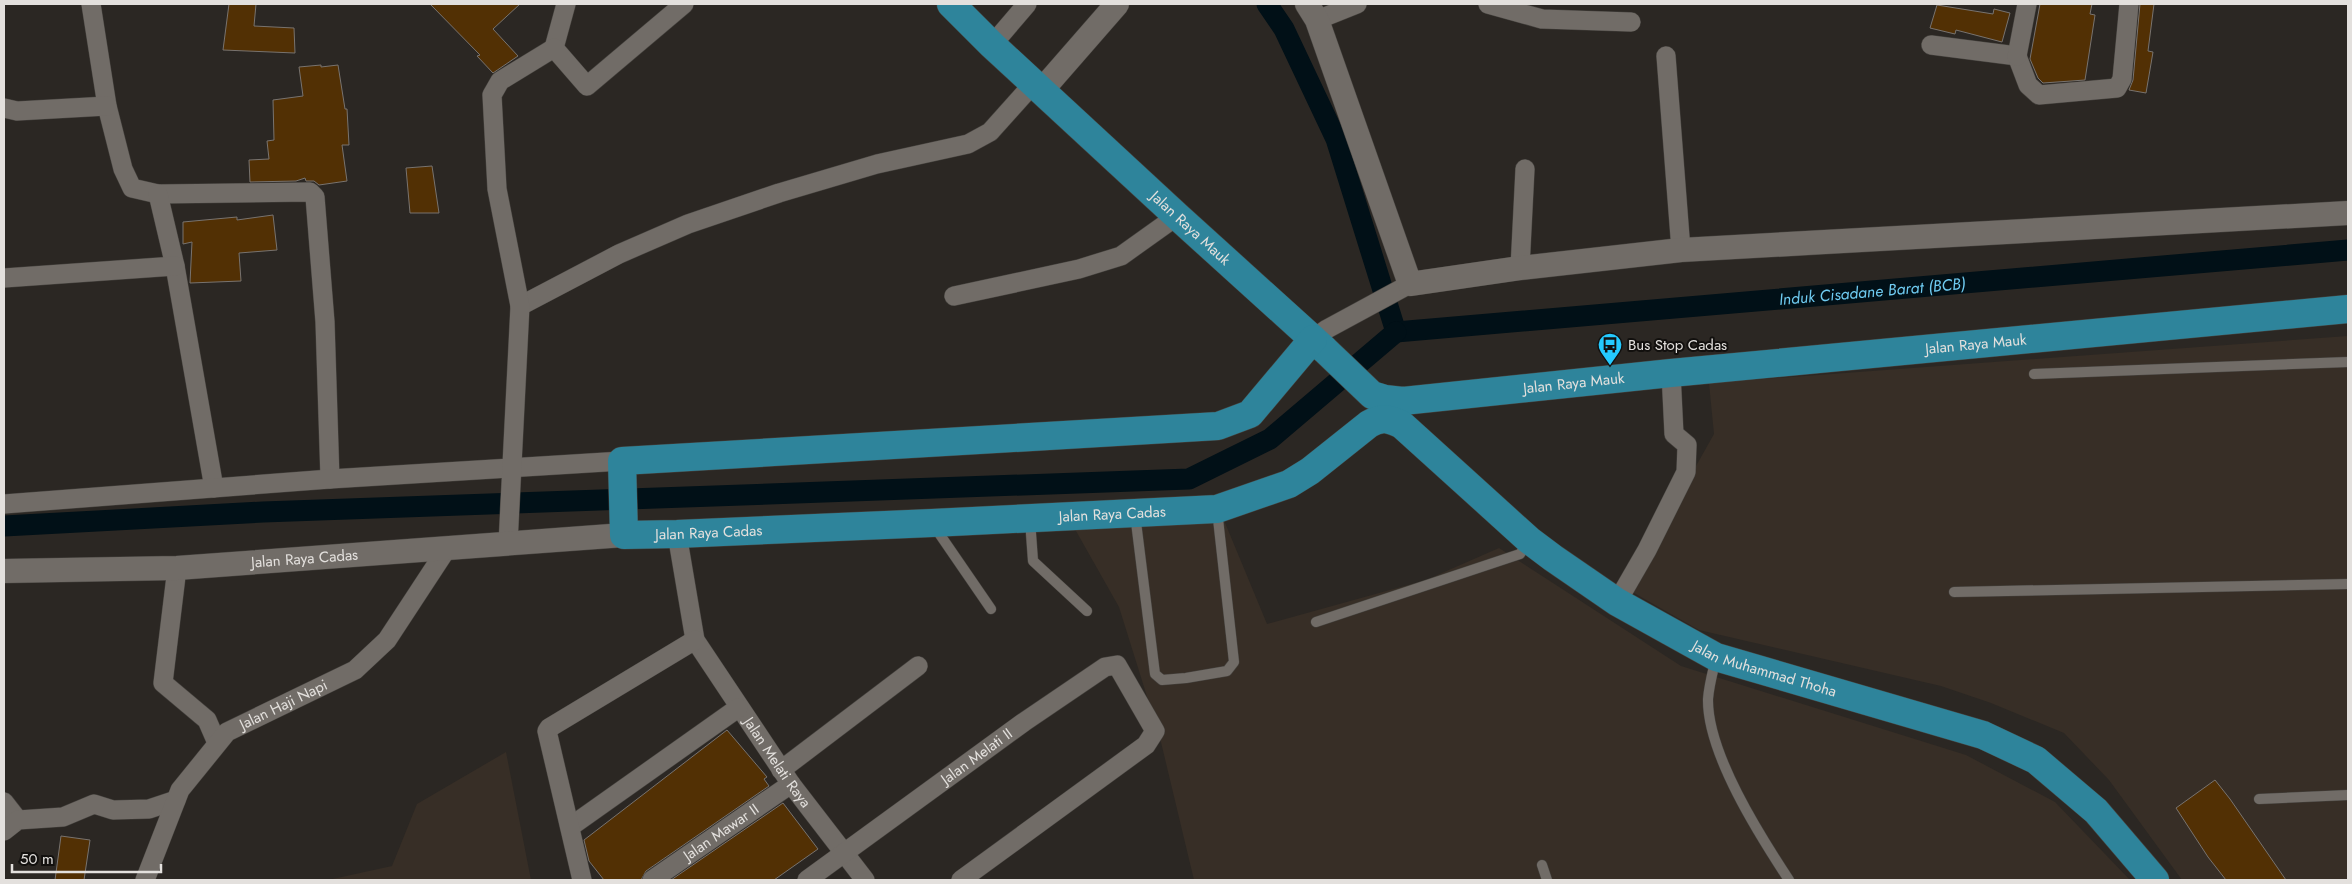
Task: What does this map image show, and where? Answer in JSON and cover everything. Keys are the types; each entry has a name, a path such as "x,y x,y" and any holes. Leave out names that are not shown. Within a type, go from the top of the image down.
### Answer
{"main road":[{"name":"Jalan Raya Mauk","path":"951,4 992,45 1176,216 1322,339 1372,395 1385,399 1403,401 1671,373 2348,310"},
{"path":"624,527 623,468 1218,426 1250,414 1322,339"},
{"name":"Jalan Muhammad Thoha","path":"1389,418 1402,425 1529,540 1617,602 1716,657 1983,734 2036,760 2096,812 2154,880"},
{"name":"Jalan Raya Cadas","path":"624,527 677,534 932,524 1217,509 1290,484 1310,471 1369,424 1376,420 1389,418"}],"street":[{"path":"91,4 107,106 129,184 136,191 158,194 310,192 315,197 325,322 330,479"},
{"path":"508,544 520,306 497,189 492,95 500,81 554,48 566,4"},
{"path":"554,48 587,86 684,4"},
{"path":"992,45 1028,4"},
{"path":"520,306 619,254 688,224 779,193 877,164 968,144 990,132 1038,86 1116,4"},
{"path":"1357,4 1312,12 1401,289"},
{"path":"1488,4 1542,18 1631,22"},
{"path":"2028,4 2017,56 2028,85 2039,95 2117,88 2122,79 2128,4"},
{"path":"1931,45 2017,56"},
{"path":"1666,56 1681,250"},
{"path":"4,108 17,111 107,106"},
{"path":"1520,268 1525,169"},
{"path":"158,194 175,266 214,488"},
{"path":"1322,339 1401,289 1520,268 1681,250 2348,213"},
{"path":"954,296 1079,269 1121,256 1176,216"},
{"path":"4,278 175,266"},
{"path":"1617,602 1647,550 1686,472 1687,445 1674,434 1671,373"},
{"path":"4,504 330,479 623,468"},
{"name":"Jalan Raya Cadas","path":"4,571 177,568 508,544 624,527"},
{"path":"582,880 547,731 549,728 695,640 677,534"},
{"name":"Jalan Haji Napi","path":"146,880 180,790 217,743 227,732 355,670 387,640 448,547"},
{"path":"177,568 163,683 207,720 217,743"},
{"name":"Jalan Melati Raya","path":"695,640 738,708 786,777 865,880"},
{"name":"Jalan Melati II","path":"807,880 1024,722 1105,667 1117,665 1155,731 1146,745 961,880"},
{"name":"Jalan Mawar II","path":"652,880 786,777 918,666"},
{"path":"570,827 738,708"},
{"path":"4,802 11,826 63,817 94,804 113,810 150,809 176,800"}],"lane":[{"path":"2034,374 2348,362"},
{"path":"1135,514 1155,674 1162,680 1227,671 1234,662 1217,509"},
{"path":"1030,519 1033,561 1087,611"},
{"path":"932,524 991,609"},
{"path":"1316,622 1520,554 1529,540"},
{"path":"1954,592 2348,584"},
{"path":"1716,657 1708,700 1717,744 1738,794 1758,832 1789,880"},
{"path":"2259,799 2348,795"},
{"path":"1542,865 1547,880"}],"shaded area":[{"path":"2348,336 2348,880 2182,880 2109,780 2064,733 1991,703 1941,686 1699,630 1627,589 1714,434 1709,383"},
{"path":"1216,501 1267,624 1426,580 1499,548 1681,666 1966,755 2055,802 2130,880 1194,880 1160,738 1119,607 1063,508"},
{"path":"506,752 531,880 328,880 392,866 417,804"}],"building":[{"path":"229,4 256,4 254,26 294,28 295,53 223,50"},
{"path":"430,4 520,4 493,29 518,56 493,73 477,56 480,55"},
{"path":"2040,4 2092,4 2090,14 2095,15 2085,80 2043,83 2038,78 2030,59"},
{"path":"2140,4 2154,4 2148,51 2153,52 2146,93 2129,90 2133,80"},
{"path":"1937,5 1993,14 1994,9 2010,13 2002,42 1956,30 1955,34 1930,28"},
{"path":"321,65 321,67 338,65 345,109 347,109 349,145 342,145 347,181 319,185 314,181 306,181 305,178 296,181 250,182 249,160 269,159 267,141 274,140 273,100 303,96 299,67"},
{"path":"432,166 439,213 410,213 406,168"},
{"path":"273,215 277,250 239,253 241,281 190,283 192,242 183,244 183,222 237,217 237,220"},
{"path":"727,730 767,777 764,779 769,786 646,871 641,880 604,880 589,861 584,840"},
{"path":"2215,780 2286,880 2226,880 2208,857 2176,808"},
{"path":"783,803 818,849 774,880 671,880"},
{"path":"61,836 90,840 84,880 55,880"}],"waterway":[{"path":"1267,4 1284,29 1336,139 1396,332"},
{"name":"Induk Cisadane Barat (BCB)","path":"1396,332 2348,250"},
{"path":"4,526 263,512 1189,479 1270,439 1396,332"}],"place":[{"name":"Bus Stop Cadas","path":"1610,366"}]}
